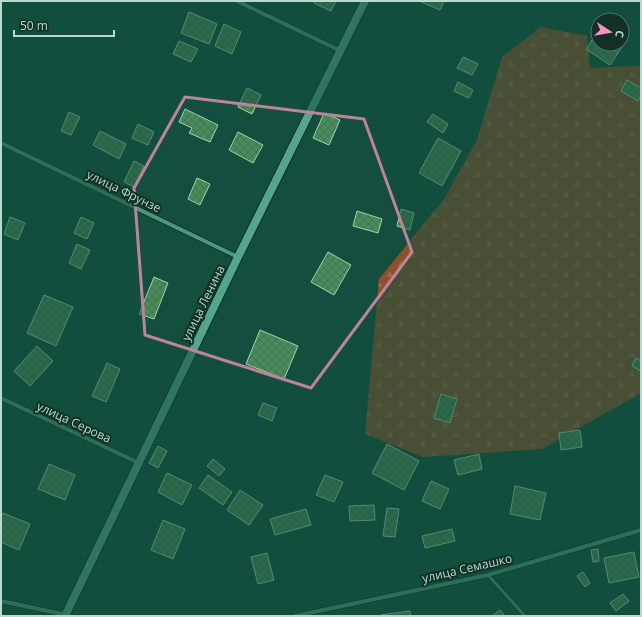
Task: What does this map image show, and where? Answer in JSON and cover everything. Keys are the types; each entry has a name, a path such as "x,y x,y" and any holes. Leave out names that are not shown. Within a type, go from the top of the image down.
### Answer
{"street":[{"path":"237,1 341,51"},
{"name":"улица Ленина","path":"66,616 238,257 366,1"},
{"name":"улица Фрунзе","path":"1,143 238,257"},
{"name":"улица Серова","path":"1,398 139,463"},
{"name":"улица Семашко","path":"295,616 488,575 641,530"},
{"path":"1,601 66,616"}],"lane":[{"path":"488,575 525,616"}],"highlighted area":[{"path":"185,97 364,119 412,252 311,388 145,335 134,188"}],"green space":[{"path":"541,27 587,36 590,68 638,66 641,64 641,393 542,449 423,457 365,434 379,279 444,199 477,140 502,57"}],"building":[{"path":"315,1 336,1 331,11 314,3"},
{"path":"419,1 444,1 440,10"},
{"path":"189,12 217,24 209,44 181,33"},
{"path":"224,24 241,32 232,54 215,46"},
{"path":"179,41 198,49 191,62 173,54"},
{"path":"590,43 590,52 586,49"},
{"path":"590,52 619,52 610,65"},
{"path":"463,57 478,64 472,75 457,68"},
{"path":"627,80 641,88 641,95 638,101 621,91"},
{"path":"458,82 473,90 469,98 454,91"},
{"path":"247,88 261,95 252,114 238,107"},
{"path":"185,109 218,125 210,142 189,133 192,128 179,122"},
{"path":"69,112 80,117 71,135 61,131"},
{"path":"324,113 340,120 329,145 313,138"},
{"path":"433,114 448,124 443,133 427,122"},
{"path":"138,124 154,132 148,145 132,138"},
{"path":"100,131 126,144 119,159 93,145"},
{"path":"238,132 263,145 253,163 229,150"},
{"path":"438,138 461,151 442,186 419,173"},
{"path":"134,161 144,166 134,187 124,182"},
{"path":"197,178 210,184 200,205 188,199"},
{"path":"401,209 414,213 410,230 397,226"},
{"path":"357,211 382,219 378,233 353,226"},
{"path":"10,217 25,223 18,240 4,234"},
{"path":"81,217 94,223 87,239 74,233"},
{"path":"77,244 90,250 81,269 69,263"},
{"path":"328,252 351,265 334,295 311,282"},
{"path":"154,277 168,283 154,319 139,314"},
{"path":"44,295 73,307 56,346 27,333"},
{"path":"260,330 298,346 284,379 246,364"},
{"path":"37,346 53,361 30,386 14,371"},
{"path":"636,358 641,361 641,371 632,366"},
{"path":"107,363 120,369 106,402 92,396"},
{"path":"441,394 457,399 450,423 434,418"},
{"path":"263,403 277,408 272,421 258,415"},
{"path":"580,430 582,447 561,450 559,433"},
{"path":"387,444 419,461 404,490 372,473"},
{"path":"158,446 167,451 158,468 149,463"},
{"path":"479,454 482,469 458,475 454,460"},
{"path":"213,459 225,469 219,476 207,466"},
{"path":"49,464 75,475 65,500 38,489"},
{"path":"167,473 192,485 182,505 158,492"},
{"path":"208,475 232,492 223,505 199,488"},
{"path":"325,475 343,482 334,502 316,495"},
{"path":"431,481 449,489 440,509 422,501"},
{"path":"515,486 546,493 540,520 510,514"},
{"path":"240,490 263,505 249,525 227,510"},
{"path":"374,505 375,520 350,521 349,506"},
{"path":"387,508 399,509 395,537 383,536"},
{"path":"306,509 311,525 275,535 270,519"},
{"path":"3,513 30,524 19,550 1,542 1,518"},
{"path":"163,520 185,529 173,559 151,550"},
{"path":"452,529 455,541 425,548 422,536"},
{"path":"598,549 599,561 593,562 591,550"},
{"path":"634,552 639,577 609,583 604,558"},
{"path":"267,553 274,580 258,584 251,557"},
{"path":"583,572 590,583 585,587 577,576"},
{"path":"623,594 629,601 616,611 610,603"},
{"path":"500,610 505,616 492,616"},
{"path":"410,611 411,616 381,616 381,615"}]}
